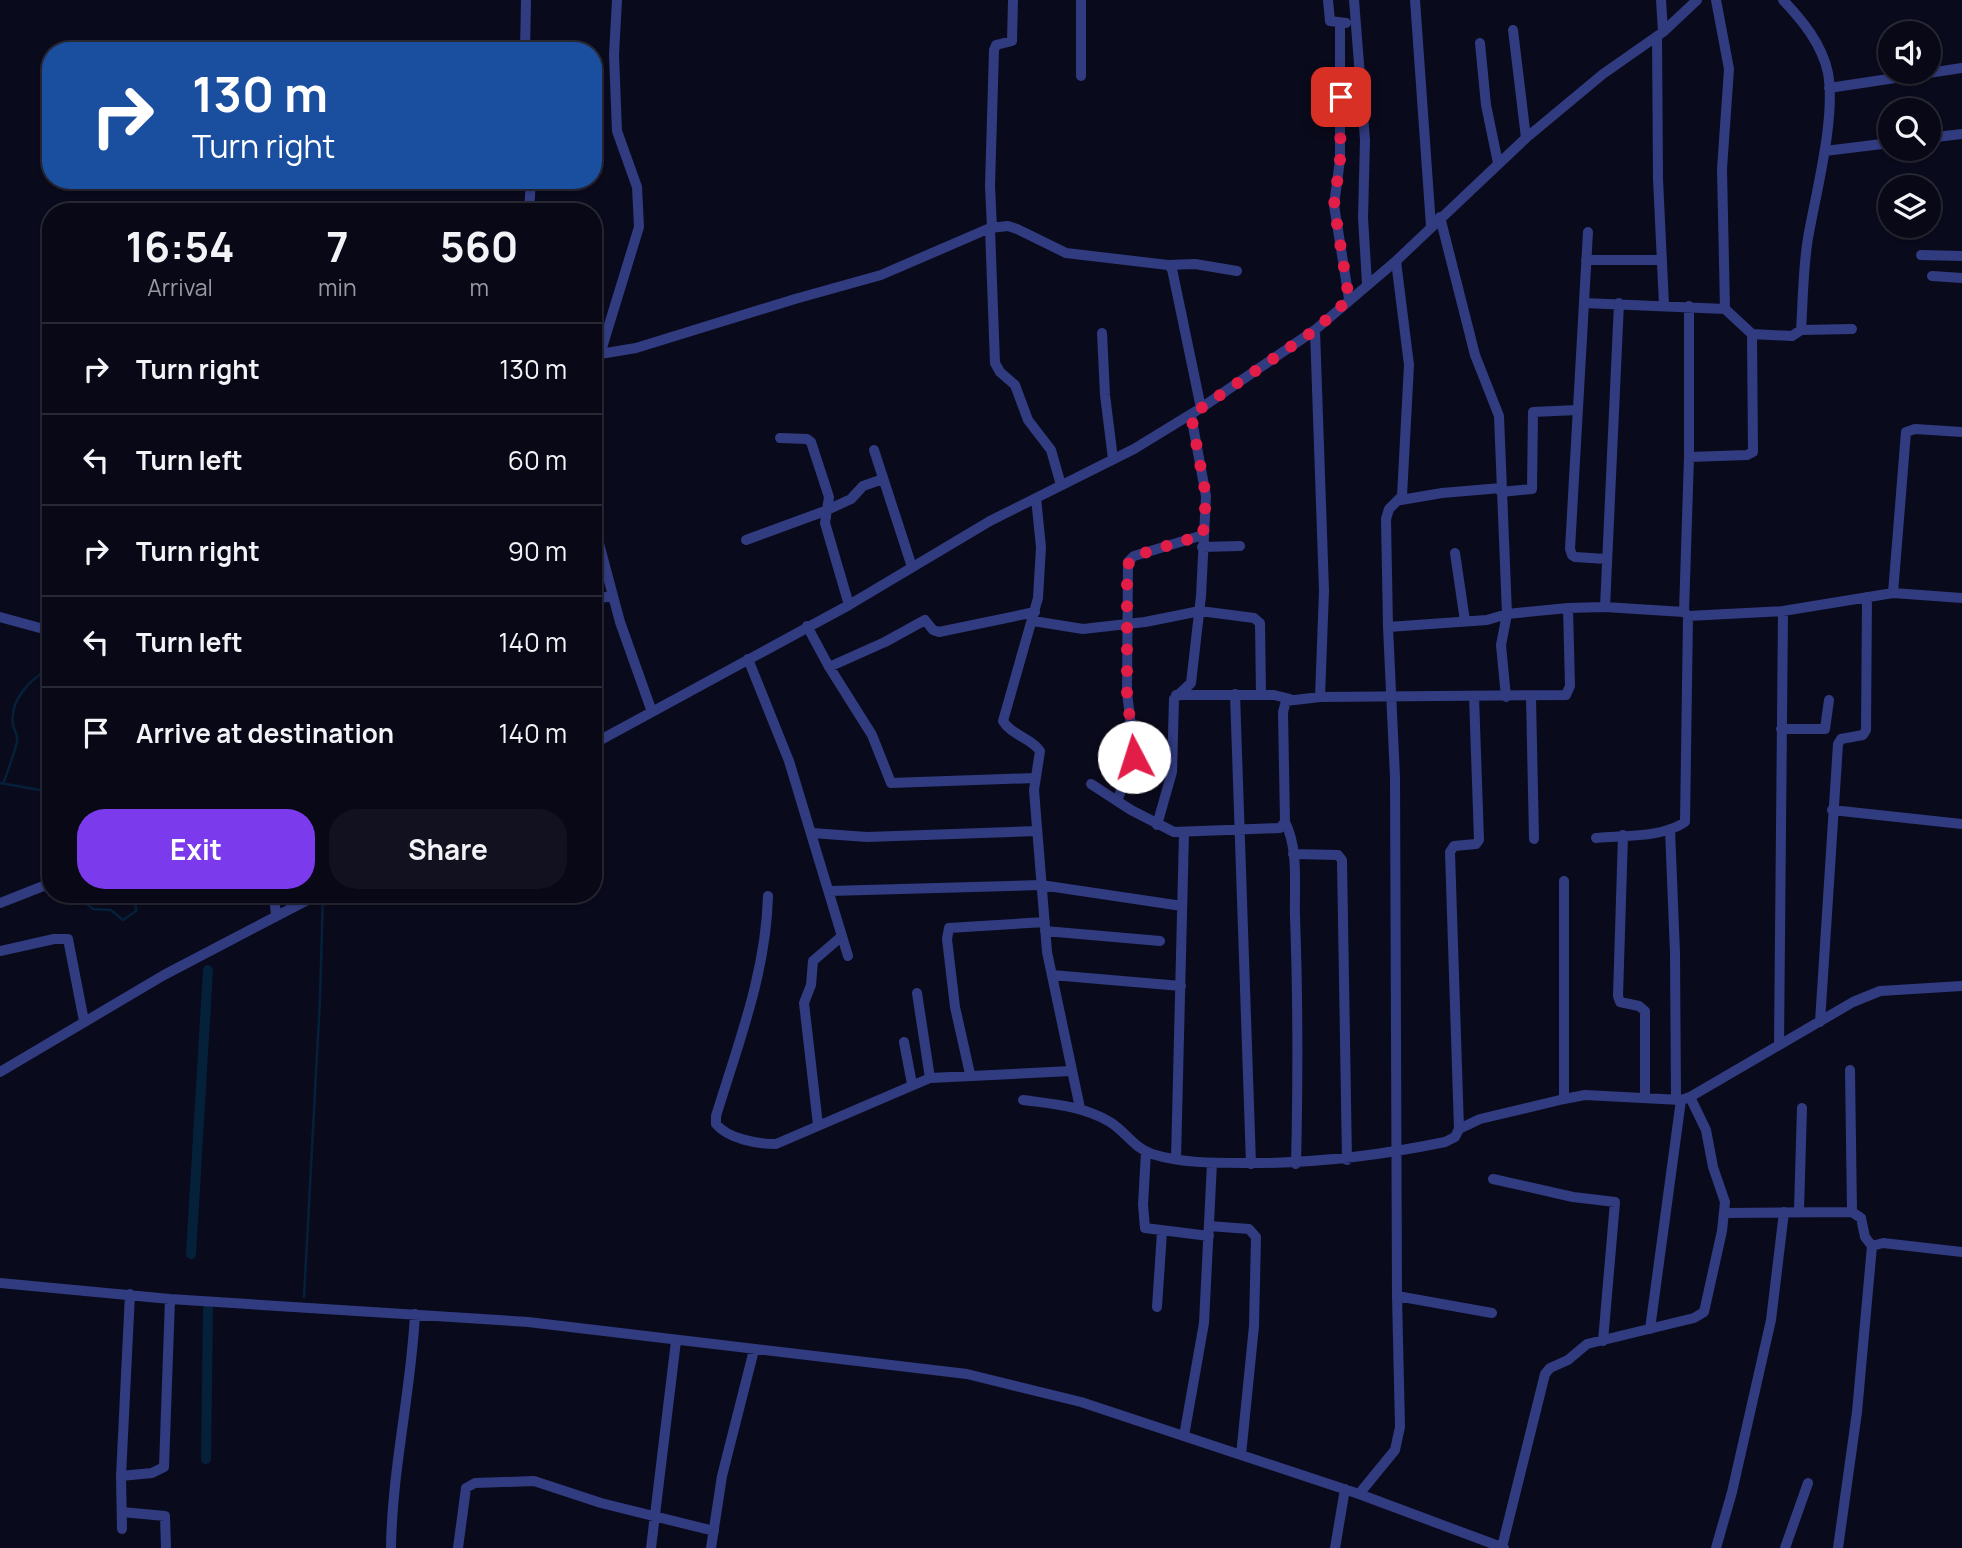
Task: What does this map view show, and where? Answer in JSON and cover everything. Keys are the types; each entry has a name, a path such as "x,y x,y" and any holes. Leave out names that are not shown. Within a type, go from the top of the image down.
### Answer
{"street":[{"path":"525,42 526,0"},
{"path":"602,339 639,227 637,187 617,131 614,55 617,0"},
{"path":"1013,0 1013,41 996,44 994,50 990,186 995,363 1000,372 1015,385 1028,420 1051,450 1060,485"},
{"path":"1081,0 1081,76"},
{"path":"1328,0 1330,21 1356,23"},
{"path":"1354,0 1365,140 1363,218 1367,283"},
{"path":"1415,0 1431,226"},
{"path":"1661,0 1664,305"},
{"path":"602,739 849,605 1036,498 1135,449 1191,415 1315,330 1396,261 1526,138 1603,74 1660,34 1697,0"},
{"path":"1716,0 1730,69 1721,169 1725,309"},
{"path":"1783,0 1799,18 1823,56 1829,88 1825,150 1807,242 1801,330"},
{"path":"1340,23 1340,160 1334,205 1349,299"},
{"path":"1513,30 1526,138"},
{"path":"1480,43 1486,105 1498,163"},
{"path":"1829,88 1962,68"},
{"path":"1941,136 1962,134"},
{"path":"1825,150 1878,144"},
{"path":"1440,217 1475,355 1499,415 1507,614 1501,645 1506,696"},
{"path":"602,351 636,348 782,302 881,275 991,228 1008,226 1066,253 1168,264 1195,264 1237,271"},
{"path":"1588,232 1571,553 1575,556 1606,559"},
{"path":"1921,255 1962,256"},
{"path":"1586,260 1662,260"},
{"path":"1396,261 1409,383 1401,500"},
{"path":"1168,264 1172,269 1201,408"},
{"path":"1932,276 1962,278"},
{"path":"1584,303 1725,309 1752,334 1792,336 1801,330 1852,329"},
{"path":"1605,607 1619,303"},
{"path":"1596,838 1670,829 1683,824 1686,818 1689,306"},
{"path":"1315,330 1324,590 1320,697"},
{"path":"1102,333 1105,395 1113,459"},
{"path":"1689,457 1747,455 1753,452 1752,334"},
{"path":"1359,1494 1395,1450 1400,1435 1392,697 1388,676 1386,519 1389,509 1401,500 1442,493 1532,489 1533,412 1577,410"},
{"path":"1157,825 1172,772 1176,695 1191,682 1199,611 1206,496 1191,415"},
{"path":"1893,593 1906,432 1915,429 1962,432"},
{"path":"780,438 807,439 811,442 829,497 825,523 849,605"},
{"path":"874,450 912,568"},
{"path":"746,540 825,511 851,499 863,486 883,479"},
{"path":"1036,498 1041,547 1034,617 1003,722 1007,728 1039,748 1035,778 1045,927 1052,975 1080,1108"},
{"path":"1117,802 1135,748 1127,693 1127,566 1130,558 1203,535"},
{"path":"1202,547 1240,546"},
{"path":"1455,553 1465,621"},
{"path":"602,566 652,712"},
{"path":"1388,627 1487,620 1507,614 1568,608 1605,607 1686,614 1783,611 1893,593 1962,598"},
{"path":"602,598 613,596"},
{"path":"1820,1022 1832,810 1839,740 1863,735 1866,730 1867,597"},
{"path":"1176,695 1261,694 1290,699 1561,696 1569,693 1568,608"},
{"path":"829,667 885,642 925,620 933,630 939,632 1034,617 1083,629 1199,611 1258,620 1261,694"},
{"path":"1779,1045 1783,611"},
{"path":"0,617 42,629"},
{"path":"807,626 829,667 872,735 891,783 1035,778"},
{"path":"748,659 789,761 848,956"},
{"path":"1236,694 1251,1164"},
{"path":"1460,1129 1450,852 1454,846 1476,844 1479,841 1474,696"},
{"path":"1531,696 1535,839"},
{"path":"1290,699 1284,705 1283,712 1285,822 1291,835 1293,855 1299,1058 1296,1164"},
{"path":"1781,729 1825,729 1829,700"},
{"path":"1091,784 1157,825 1184,833 1280,828 1285,822"},
{"path":"1832,810 1962,824"},
{"path":"1650,1329 1682,1099 1670,829"},
{"path":"811,833 867,837 1037,831"},
{"path":"1177,1159 1184,833"},
{"path":"1623,835 1618,996 1620,1002 1639,1006 1645,1012 1645,1098"},
{"path":"1293,855 1338,855 1342,860 1347,1160"},
{"path":"1564,881 1564,1099"},
{"path":"829,891 1041,885 1182,906"},
{"path":"0,903 42,887"},
{"path":"768,896 765,934 749,1017 716,1116 716,1124 723,1131 743,1139 769,1144 781,1143 930,1078 970,1074 1071,1072"},
{"path":"275,903 276,916"},
{"path":"0,1073 84,1021 301,903"},
{"path":"970,1074 955,1007 947,939 949,928 1045,927 1160,941"},
{"path":"818,1125 804,1003 811,985 813,961 842,936"},
{"path":"0,951 54,939 68,939 84,1021"},
{"path":"1052,975 1181,986"},
{"path":"1023,1100 1080,1108 1112,1123 1146,1152 1177,1159 1251,1164 1347,1160 1451,1139 1460,1129 1480,1119 1585,1095 1682,1099 1853,1002 1880,991 1962,986"},
{"path":"917,993 930,1078"},
{"path":"904,1042 912,1084"},
{"path":"1850,1070 1852,1212"},
{"path":"0,1283 170,1299 528,1322 968,1374 1081,1402 1345,1489 1503,1548 1545,1374 1568,1360 1582,1346 1699,1317 1704,1312 1726,1213 1726,1202 1713,1167 1706,1130 1682,1099"},
{"path":"1799,1210 1802,1108"},
{"path":"1146,1152 1145,1228 1162,1232 1249,1228 1256,1237 1254,1326 1241,1455"},
{"path":"1184,1436 1204,1323 1212,1163"},
{"path":"1493,1179 1573,1197 1615,1202 1603,1341"},
{"path":"1726,1213 1799,1210 1852,1212 1861,1218 1865,1237 1872,1246 1857,1412 1838,1548"},
{"path":"1716,1548 1732,1493 1771,1320 1784,1212"},
{"path":"1157,1307 1162,1232"},
{"path":"1872,1246 1883,1243 1962,1252"},
{"path":"122,1529 121,1476 130,1294"},
{"path":"1397,1296 1492,1313"},
{"path":"121,1476 152,1473 164,1467 170,1299"},
{"path":"391,1548 396,1464 412,1360 415,1314"},
{"path":"651,1548 676,1341"},
{"path":"711,1548 722,1476 754,1350"},
{"path":"458,1548 467,1488 475,1483 534,1481 601,1503 714,1531"},
{"path":"1785,1548 1808,1483"},
{"path":"1335,1548 1345,1489"},
{"path":"122,1512 166,1516 166,1548"}],"waterway":[{"path":"3,783 17,741 13,725 14,707 23,691 42,674"},
{"path":"0,783 42,790"},
{"path":"85,903 93,909 111,910 123,920 136,911 136,903"},
{"path":"304,1297 323,903"},
{"path":"191,1254 208,970"},
{"path":"206,1459 208,1309"}],"route":[{"path":"1134,757 1127,693 1127,566 1130,558 1134,556 1203,535 1206,496 1191,415 1315,330 1349,299 1334,205 1340,160 1341,97"}]}
